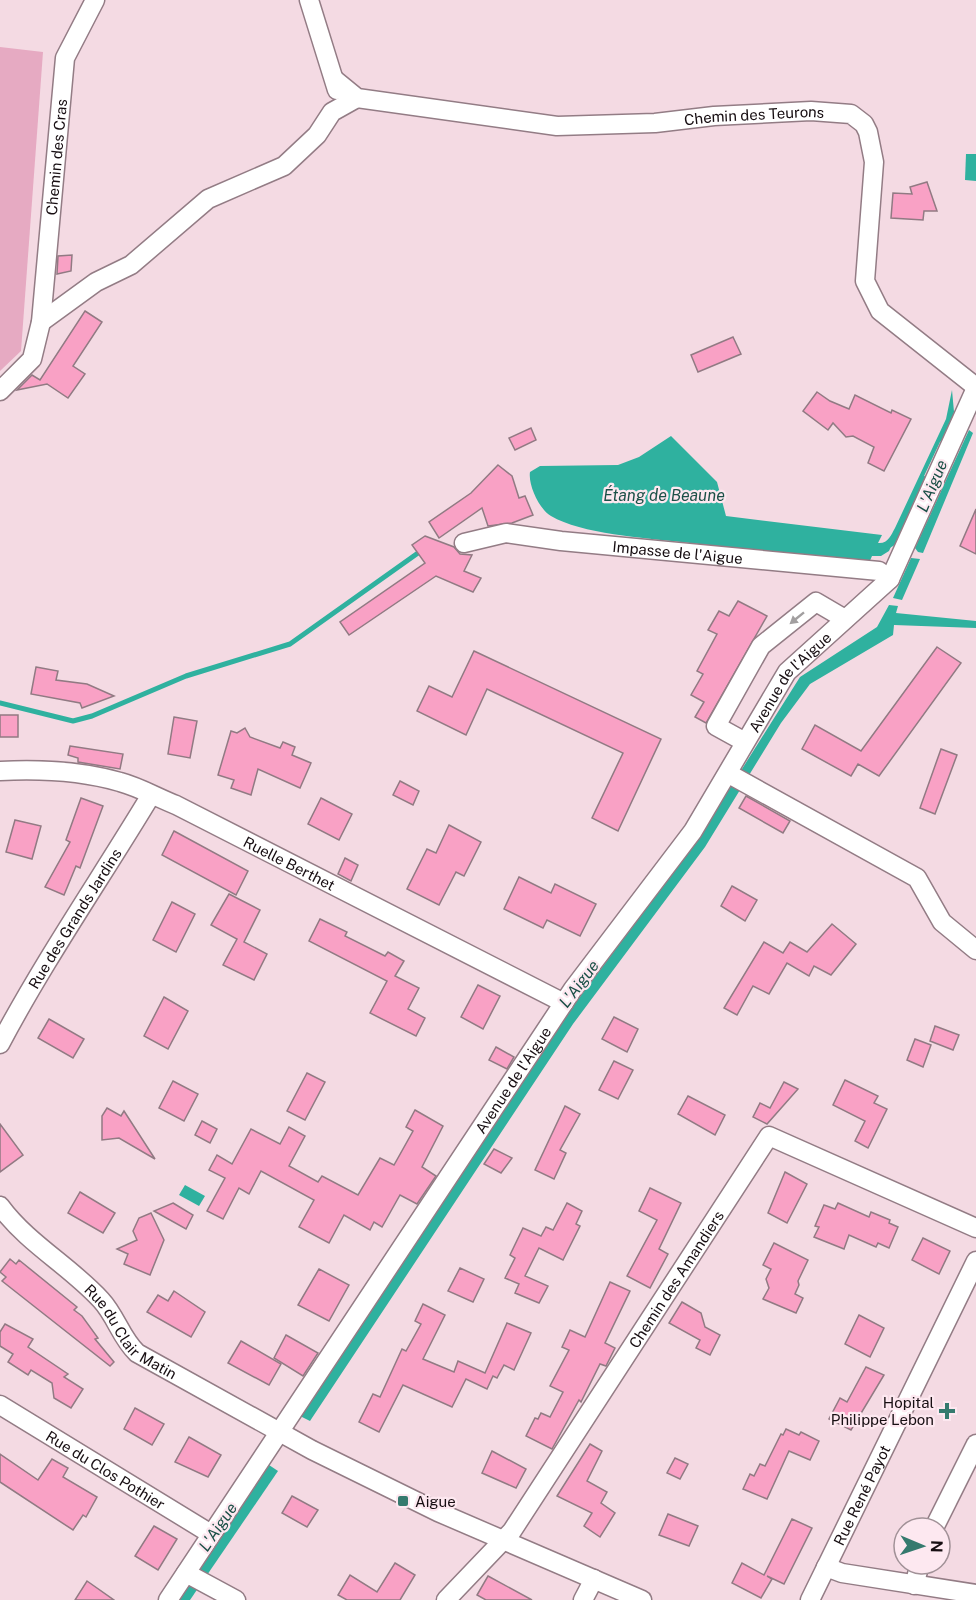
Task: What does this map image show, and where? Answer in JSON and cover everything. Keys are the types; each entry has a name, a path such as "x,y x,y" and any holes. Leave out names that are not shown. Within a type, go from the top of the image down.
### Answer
{"street":[{"name":"Chemin des Cras","path":"0,391 32,359 41,322 65,58 95,0"},
{"path":"41,322 96,282 131,265 208,199 284,166 317,135 332,112 336,99 334,80 309,0"},
{"path":"332,112 357,98 334,80"},
{"name":"Chemin des Teurons","path":"357,98 556,126 655,123 714,116 800,111 851,114 864,124 868,132 874,162 866,280 880,311 976,388"},
{"name":"Avenue de l'Aigue","path":"168,1600 194,1578 211,1534 290,1437 302,1396 564,1003 693,831 729,774 745,742 787,672 890,579 949,443 976,388"},
{"name":"Impasse de l'Aigue","path":"464,543 506,533 879,571 890,579"},
{"path":"745,742 716,726 761,646 816,602 845,619"},
{"name":"Ruelle Berthet","path":"0,771 40,771 122,782 187,810 564,1003"},
{"path":"729,774 917,878 942,922 976,950"},
{"name":"Rue des Grands Jardins","path":"0,1044 26,995 88,900 151,795"},
{"name":"Chemin des Amandiers","path":"446,1600 481,1561 505,1540 769,1136 976,1228"},
{"name":"Rue du Clair Matin","path":"0,1206 21,1232 103,1301 123,1337 137,1353 290,1437 438,1512 642,1600"},
{"name":"Rue René Payot","path":"810,1600 976,1261"},
{"name":"Rue du Clos Pothier","path":"0,1405 211,1534"},
{"path":"942,1516 969,1476 976,1444"},
{"path":"826,1567 842,1573 976,1594"},
{"path":"914,1585 917,1576"},
{"path":"194,1578 236,1600"},
{"path":"583,1600 594,1579"}],"shaded area":[{"path":"0,47 43,52 21,351 0,371"}],"water":[{"path":"966,154 976,154 976,181 965,180"},
{"name":"Étang de Beaune","path":"952,390 954,412 889,551 881,556 872,556 869,563 632,537 579,527 547,513 539,502 531,483 530,472 540,466 618,465 639,457 671,436 717,482 726,516 882,535 878,543 881,543 889,538 895,528 946,419"},
{"path":"969,430 973,433 923,553 918,552 915,548"},
{"path":"911,558 920,559 902,600 893,598"},
{"path":"889,605 898,606 896,613 976,621 976,628 894,625 893,635 810,684 781,723 705,847 573,1024 310,1421 300,1416 561,1022 694,845 800,677 877,627"},
{"path":"185,1185 205,1196 199,1206 179,1195"},
{"path":"269,1465 278,1471 190,1600 179,1600"}],"building":[{"path":"927,182 937,211 924,211 923,220 891,218 893,193 912,194 910,187"},
{"path":"72,255 71,271 57,274 58,256"},
{"path":"85,311 102,322 73,366 85,374 68,398 47,384 17,390 32,375 40,380"},
{"path":"733,337 741,354 698,372 691,355"},
{"path":"817,392 830,401 849,409 855,395 891,413 892,410 911,419 884,471 868,463 874,447 853,436 846,437 833,423 828,430 803,411"},
{"path":"531,428 536,440 515,450 509,438"},
{"path":"498,465 512,476 519,498 525,496 533,515 512,523 488,526 482,508 439,538 429,522 471,493"},
{"path":"976,509 976,554 960,546"},
{"path":"425,536 454,547 460,554 472,555 464,571 481,578 473,592 436,576 349,635 340,622 425,563 412,545"},
{"path":"738,601 767,616 706,723 695,717 704,702 691,695 703,674 697,671 717,634 708,630 719,611 729,616"},
{"path":"937,647 961,663 879,776 858,764 851,776 802,749 815,725 861,751"},
{"path":"474,651 661,739 618,831 592,818 623,753 487,689 466,735 417,711 429,686 452,697"},
{"path":"36,667 58,671 56,680 87,684 114,696 82,708 80,703 31,694"},
{"path":"0,715 18,715 18,737 0,737"},
{"path":"174,717 197,721 190,758 168,754"},
{"path":"245,728 250,737 280,748 283,742 295,747 292,755 311,763 300,788 258,769 251,795 231,788 234,780 218,775 231,731 237,733"},
{"path":"70,746 123,754 120,769 78,762 78,758 68,755"},
{"path":"941,749 957,755 935,814 920,808"},
{"path":"400,781 419,791 413,805 393,795"},
{"path":"746,796 790,821 783,833 739,808"},
{"path":"81,798 103,806 80,868 76,866 64,895 45,887 70,842 66,840"},
{"path":"321,798 352,814 339,840 308,824"},
{"path":"15,820 41,826 32,859 6,852"},
{"path":"449,825 481,842 464,876 456,872 439,905 407,889 427,849 436,853"},
{"path":"174,831 248,871 236,895 162,855"},
{"path":"345,858 358,865 351,881 338,874"},
{"path":"519,877 551,893 555,884 596,904 580,936 547,920 543,928 504,909"},
{"path":"732,886 757,900 745,921 721,906"},
{"path":"229,894 260,910 244,942 267,954 254,980 223,965 237,939 211,925"},
{"path":"172,902 195,914 176,952 153,940"},
{"path":"320,919 347,932 345,936 385,956 388,952 404,961 395,976 419,988 408,1009 425,1018 416,1036 370,1013 387,981 309,941"},
{"path":"832,924 856,944 831,975 814,966 809,976 787,963 769,994 753,986 737,1015 724,1008 764,942 783,953 790,942 807,952"},
{"path":"478,985 500,996 483,1029 461,1017"},
{"path":"164,997 188,1011 168,1049 144,1036"},
{"path":"614,1017 638,1029 627,1052 602,1039"},
{"path":"49,1019 84,1039 73,1058 38,1038"},
{"path":"935,1026 959,1035 953,1050 930,1041"},
{"path":"915,1039 931,1045 923,1067 907,1060"},
{"path":"496,1047 514,1057 507,1069 489,1060"},
{"path":"614,1061 633,1070 618,1099 599,1090"},
{"path":"307,1073 325,1082 305,1120 287,1111"},
{"path":"845,1080 878,1096 874,1103 887,1109 868,1148 855,1141 865,1121 833,1105"},
{"path":"173,1081 198,1094 184,1121 159,1108"},
{"path":"784,1082 798,1089 767,1124 753,1117 760,1103 770,1108"},
{"path":"688,1096 725,1115 715,1135 678,1114"},
{"path":"565,1106 580,1114 560,1150 566,1153 554,1179 535,1170"},
{"path":"107,1108 121,1116 124,1111 155,1159 119,1138 102,1140 102,1116"},
{"path":"415,1110 443,1126 422,1167 436,1176 417,1204 400,1195 382,1227 374,1222 370,1230 344,1215 329,1243 299,1227 314,1200 261,1171 249,1194 239,1188 223,1219 207,1211 225,1178 209,1170 217,1155 232,1164 251,1129 280,1144 289,1127 305,1136 289,1166 318,1182 322,1176 358,1195 380,1158 394,1165 413,1131 406,1127"},
{"path":"202,1121 217,1129 210,1143 195,1135"},
{"path":"0,1124 23,1155 0,1172"},
{"path":"494,1149 512,1158 501,1173 484,1164"},
{"path":"785,1172 807,1184 787,1223 768,1213"},
{"path":"650,1188 681,1203 659,1249 668,1254 650,1288 627,1276 657,1220 639,1211"},
{"path":"80,1192 115,1213 103,1233 68,1213"},
{"path":"173,1203 193,1215 186,1229 154,1211"},
{"path":"567,1203 582,1211 576,1224 580,1226 563,1260 539,1248 525,1276 548,1286 539,1303 515,1293 519,1284 505,1278 515,1258 510,1255 523,1228 541,1236 546,1227 553,1230"},
{"path":"838,1203 869,1217 871,1212 890,1220 889,1223 898,1227 889,1248 878,1243 876,1247 849,1235 844,1249 814,1237 819,1227 815,1226 824,1205 835,1209"},
{"path":"151,1213 164,1240 150,1275 124,1264 128,1254 117,1249 137,1240 133,1231 139,1218"},
{"path":"923,1238 950,1251 939,1274 912,1260"},
{"path":"774,1243 808,1260 798,1281 799,1285 795,1294 803,1298 796,1313 763,1299 769,1288 766,1279 771,1269 763,1265"},
{"path":"10,1259 16,1264 19,1260 77,1307 74,1310 82,1316 98,1338 95,1339 114,1362 110,1366 2,1281 6,1277 0,1272"},
{"path":"460,1268 484,1279 473,1302 448,1291"},
{"path":"319,1269 349,1285 329,1321 298,1305"},
{"path":"610,1282 630,1291 605,1343 615,1348 606,1366 600,1364 581,1402 579,1400 552,1449 526,1436 535,1418 538,1419 541,1413 550,1417 563,1392 550,1386 569,1350 562,1347 570,1330 585,1337"},
{"path":"174,1291 205,1312 191,1337 147,1312 158,1295 168,1301"},
{"path":"682,1302 701,1313 705,1327 720,1335 710,1355 696,1348 700,1340 669,1323"},
{"path":"423,1304 445,1315 423,1359 454,1372 458,1361 485,1373 507,1323 531,1333 514,1370 504,1365 497,1378 493,1376 487,1389 466,1379 452,1407 403,1385 379,1432 359,1422 373,1394 380,1397 402,1349 406,1351 421,1324 415,1321"},
{"path":"859,1315 884,1328 870,1357 845,1344"},
{"path":"5,1324 33,1339 28,1347 68,1374 64,1377 83,1389 71,1408 54,1398 52,1383 31,1370 28,1375 8,1362 13,1354 0,1346 0,1332"},
{"path":"286,1335 318,1353 303,1376 274,1358"},
{"path":"241,1341 281,1364 269,1385 228,1363"},
{"path":"866,1367 884,1375 851,1430 829,1419 840,1398 847,1402"},
{"path":"135,1408 164,1424 152,1445 124,1429"},
{"path":"786,1429 799,1435 801,1432 819,1441 810,1460 789,1451 767,1499 743,1489 750,1474 754,1476 760,1464 765,1466 781,1434 783,1435"},
{"path":"189,1437 221,1455 208,1477 175,1462"},
{"path":"590,1444 602,1451 587,1481 607,1492 601,1503 615,1513 600,1537 584,1526 592,1513 557,1496"},
{"path":"492,1451 526,1469 516,1488 482,1473"},
{"path":"0,1454 38,1480 52,1459 68,1468 63,1477 97,1497 86,1517 83,1515 73,1530 0,1482"},
{"path":"675,1458 688,1464 680,1479 667,1473"},
{"path":"292,1496 318,1510 307,1527 282,1513"},
{"path":"668,1514 698,1526 689,1546 659,1535"},
{"path":"792,1519 812,1528 784,1584 767,1576 772,1579 761,1598 732,1583 742,1563 764,1575"},
{"path":"154,1526 177,1539 158,1570 135,1556"},
{"path":"395,1563 415,1575 400,1600 347,1600 338,1595 350,1575 377,1592"},
{"path":"488,1576 532,1600 486,1600 477,1595"},
{"path":"87,1581 114,1600 75,1600"}],"waterway":[{"path":"941,439 952,417 951,412"},
{"name":"L'Aigue","path":"888,546 893,543 923,478"},
{"path":"0,703 73,721 92,716 186,676 290,644 418,553"}],"place":[{"name":"Hopital Philippe Lebon","path":"947,1411"},
{"name":"Aigue","path":"403,1501"}]}
